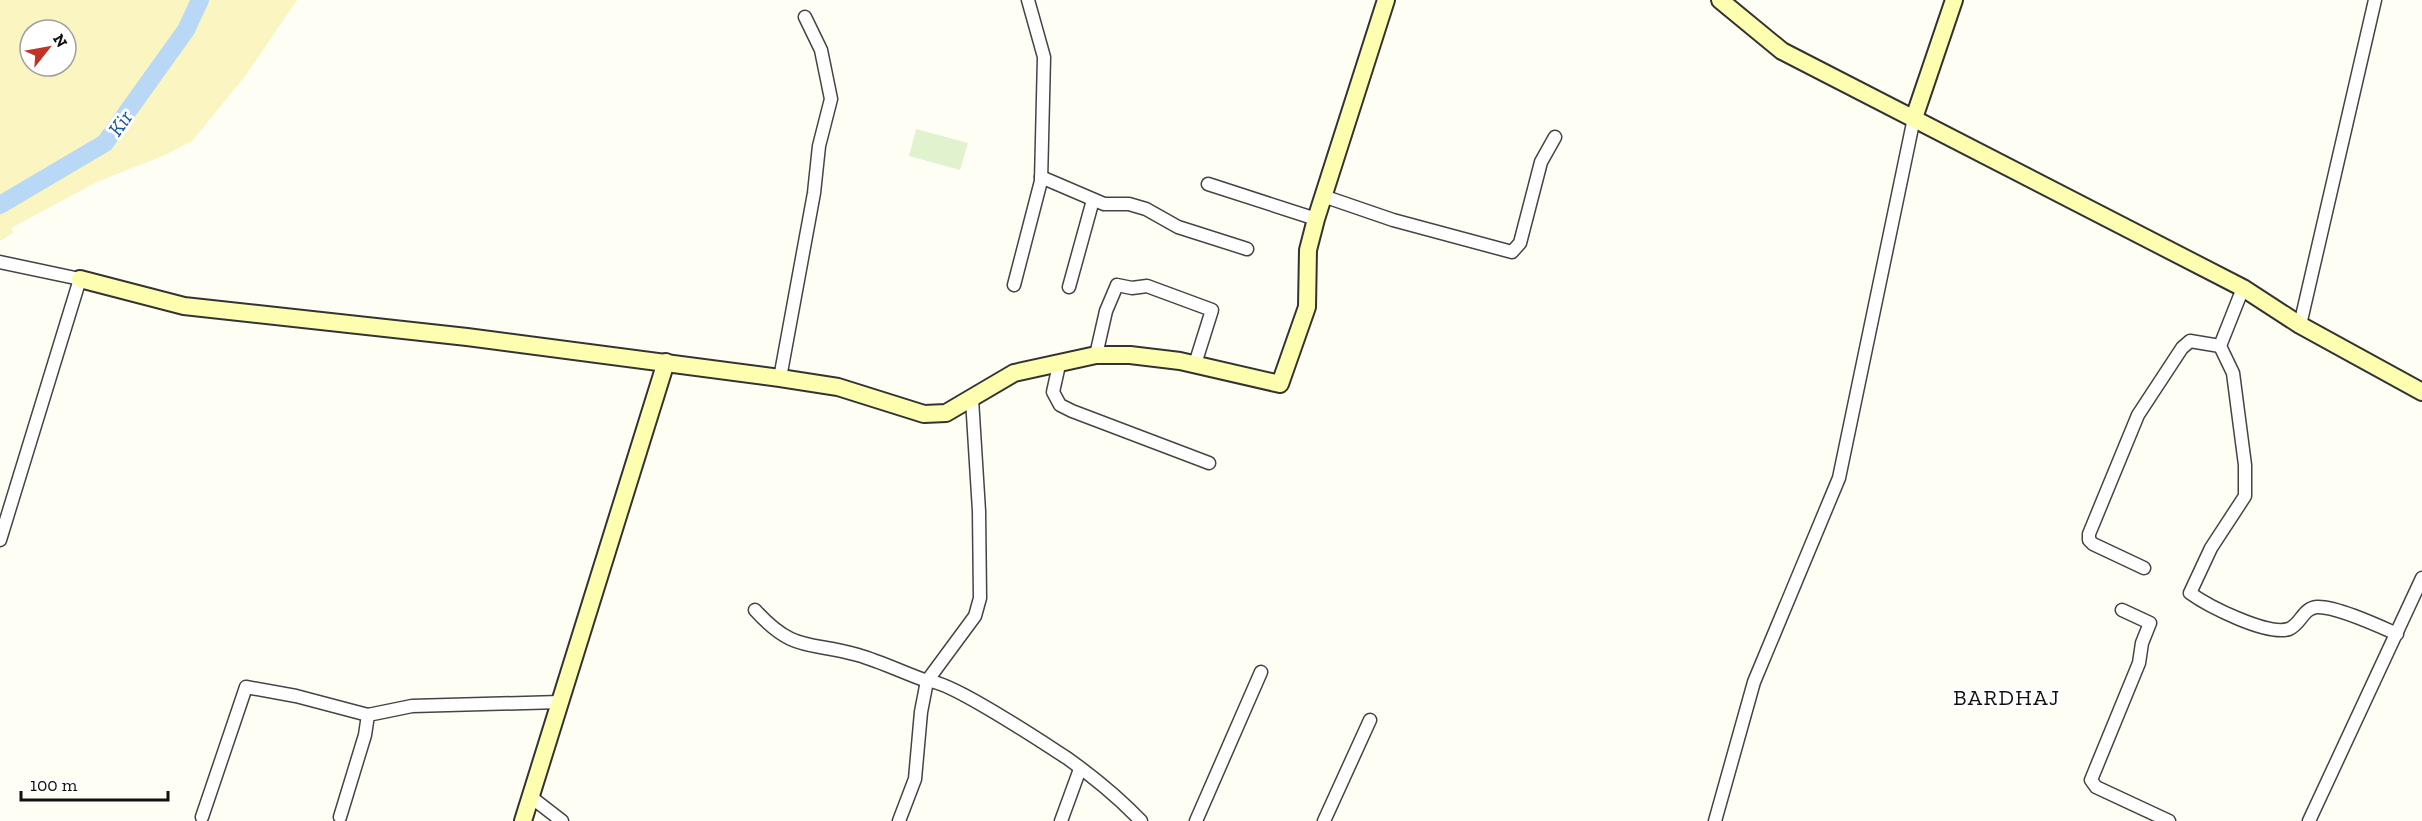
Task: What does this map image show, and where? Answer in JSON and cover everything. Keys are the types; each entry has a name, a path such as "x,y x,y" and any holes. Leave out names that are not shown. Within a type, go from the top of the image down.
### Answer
{"street":[{"path":"1014,285 1041,177 1044,57 1028,0"},
{"path":"0,262 80,279 184,306 467,337 780,378 838,387 924,414 946,413 1014,374 1096,355 1130,355 1195,364 1272,383 1282,383 1307,307 1308,250 1316,219 1386,0"},
{"path":"1720,0 1782,51 1914,118 2036,184 2243,288 2300,325 2422,392"},
{"path":"1715,821 1754,682 1839,478 1914,118 1954,0"},
{"path":"2300,325 2375,0"},
{"path":"780,378 814,193 819,146 831,99 821,50 805,17"},
{"path":"1323,196 1403,223 1512,252 1520,243 1542,162 1555,137"},
{"path":"1041,177 1104,204 1129,204 1146,209 1178,227 1247,249"},
{"path":"1208,184 1316,219"},
{"path":"1069,286 1093,200"},
{"path":"0,540 80,279"},
{"path":"1096,355 1106,311 1117,285 1132,288 1142,285 1212,310 1195,364"},
{"path":"2243,288 2220,346 2233,373 2245,465 2245,496 2211,548 2190,593 2234,618 2263,627 2286,630 2295,626 2306,612 2320,607 2397,634"},
{"path":"2144,568 2093,544 2089,540 2090,534 2138,415 2176,361 2182,348 2190,341 2220,346"},
{"path":"523,821 666,362"},
{"path":"1059,365 1053,392 1060,405 1209,463"},
{"path":"899,821 915,779 921,712 927,681 975,616 980,598 979,511 972,399"},
{"path":"2309,821 2422,578"},
{"path":"755,610 783,636 808,647 856,654 927,681 935,681 968,697 1080,769 1141,821"},
{"path":"2122,610 2150,623 2149,629 2142,643 2139,663 2091,780 2096,787 2169,821"},
{"path":"1196,821 1261,672"},
{"path":"202,817 246,687 296,696 368,715 412,706 560,702"},
{"path":"340,817 365,735 368,715"},
{"path":"1324,821 1370,720"},
{"path":"1060,821 1080,769"},
{"path":"531,797 562,821"}],"sand":[{"path":"0,0 297,0 246,75 192,141 165,155 97,182 11,228 13,233 0,241"}],"green space":[{"path":"916,129 968,143 960,170 909,156"}],"waterway":[{"name":"Kir","path":"0,205 105,143 186,30 200,0"}],"district":[{"name":"BARDHAJ","path":"2007,697"}]}
